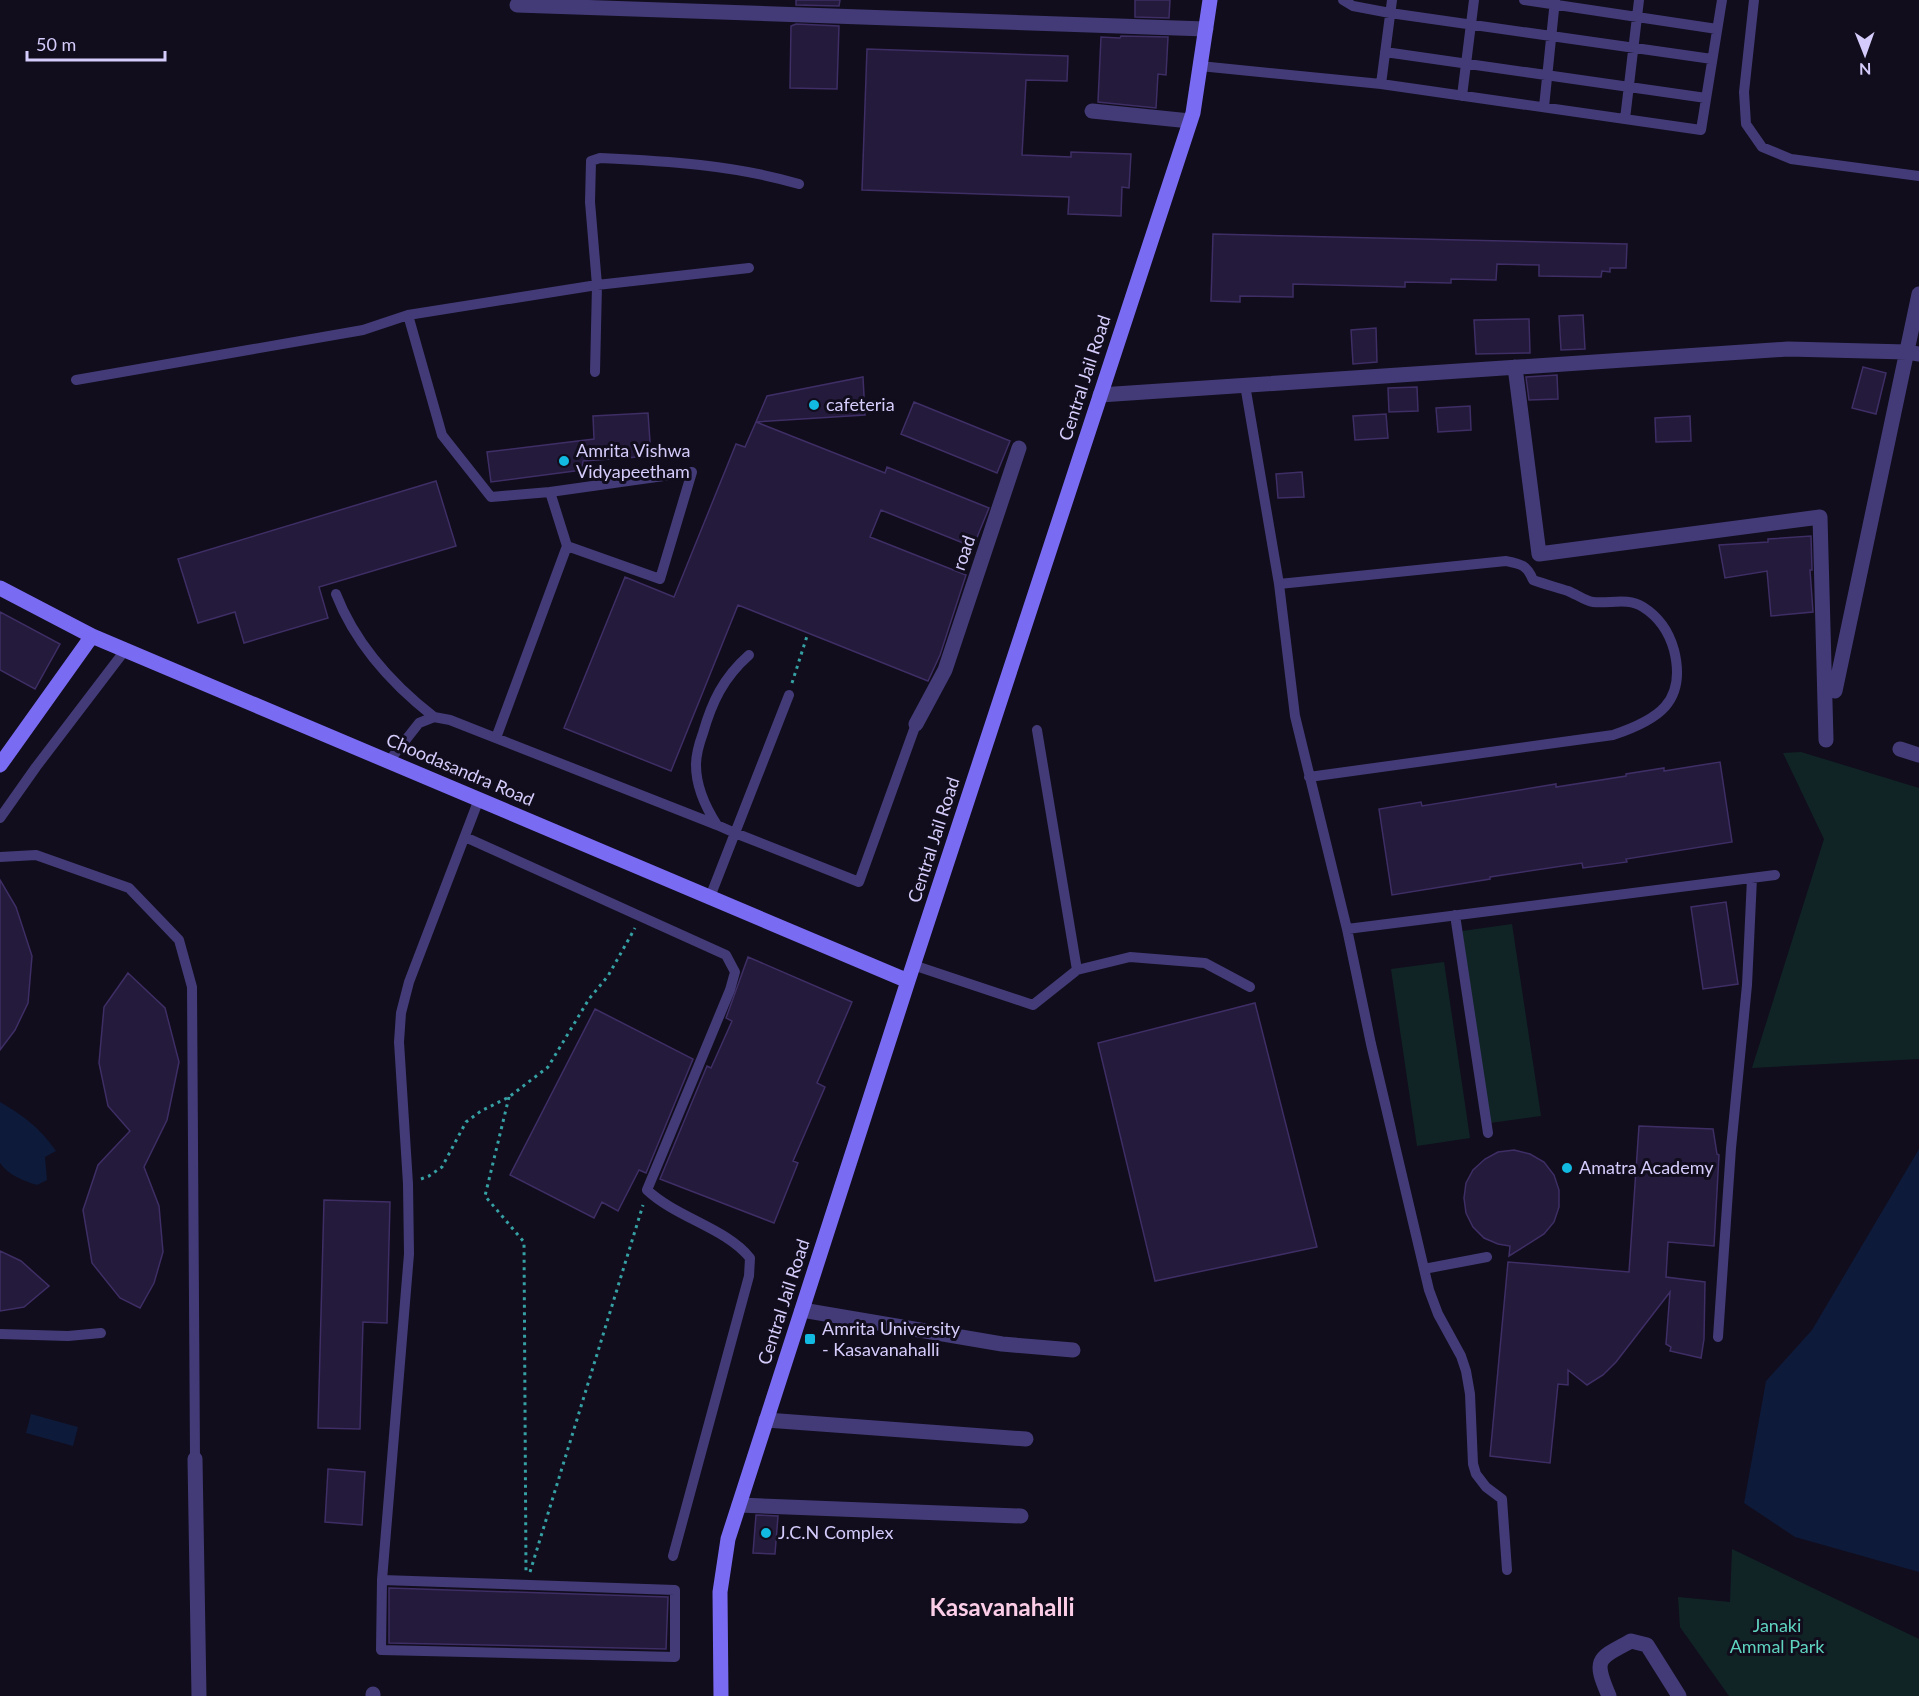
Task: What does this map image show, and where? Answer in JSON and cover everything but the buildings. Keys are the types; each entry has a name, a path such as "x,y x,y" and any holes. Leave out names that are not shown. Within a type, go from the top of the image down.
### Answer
{"main road":[{"name":"Central Jail Road","path":"721,1696 720,1592 728,1539 913,965 1190,122 1210,0"},
{"name":"Choodasandra Road","path":"0,588 92,636 908,981"},
{"path":"0,765 92,636"}],"street":[{"path":"516,5 1206,29"},
{"path":"1092,111 1190,122"},
{"path":"1835,691 1913,353 1919,294"},
{"path":"1100,395 1788,349 1913,353"},
{"path":"1515,367 1539,554 1820,517 1826,740"},
{"name":"road","path":"916,724 945,670 1019,448"},
{"path":"1900,749 1919,755"},
{"path":"802,1310 1002,1344 1073,1350"},
{"path":"766,1420 1026,1439"},
{"path":"195,1459 199,1696"},
{"path":"739,1505 1021,1516"},
{"path":"1609,1696 1601,1677 1601,1660 1604,1655 1631,1641 1647,1645 1679,1696"}],"lane":[{"path":"1343,0 1353,6 1390,13 1712,59"},
{"path":"1381,84 1392,0"},
{"path":"1462,96 1474,0"},
{"path":"1524,0 1555,2 1637,18 1717,29"},
{"path":"1625,119 1639,0"},
{"path":"1200,66 1381,84 1701,130 1722,0"},
{"path":"1754,0 1744,92 1746,124 1762,147 1791,159 1919,176"},
{"path":"1544,107 1555,2"},
{"path":"1385,52 1706,98"},
{"path":"595,372 597,285 590,202 591,161 600,158 674,161 753,172 799,184"},
{"path":"76,380 363,330 408,315 597,285 749,268"},
{"path":"408,315 442,435 491,497 550,492 692,472 660,579 567,546"},
{"path":"1245,384 1279,584 1294,716 1347,929 1371,1044 1424,1269 1438,1314 1461,1356 1466,1371 1470,1394 1473,1464 1476,1474 1486,1487 1503,1499 1507,1570"},
{"path":"496,738 567,546 550,492"},
{"path":"1279,584 1506,561 1519,563 1529,570 1533,580 1592,602 1627,601 1641,606 1658,619 1670,637 1676,660 1678,682 1673,697 1658,715 1613,735 1309,777"},
{"path":"336,594 342,611 387,674 434,717 450,720 860,882 916,724"},
{"path":"0,818 126,649"},
{"path":"717,825 708,810 698,782 697,751 712,704 735,668 748,655"},
{"path":"710,897 789,695"},
{"path":"389,761 419,723 434,717"},
{"path":"1037,730 1077,970"},
{"path":"381,1580 675,1590 675,1657 381,1650 381,1580 409,1254 408,1184 399,1042 401,1013 409,982 479,799"},
{"path":"465,837 726,955 735,972 730,990 647,1190 661,1203 740,1246 750,1258 748,1276 673,1556"},
{"path":"0,857 36,855 129,888 178,940 192,987 195,1459"},
{"path":"1347,929 1775,875"},
{"path":"1718,1337 1731,1148 1747,985 1752,878"},
{"path":"1455,915 1488,1133"},
{"path":"913,965 1032,1005 1077,970 1130,957 1205,963 1250,987"},
{"path":"1424,1269 1487,1257"},
{"path":"0,1335 101,1334"}],"path":[{"path":"789,695 808,633"},
{"path":"408,1184 429,1176 442,1167 466,1122 481,1111 509,1097 548,1067 589,999 614,967 640,916"},
{"path":"509,1097 484,1196 524,1242 526,1585"},
{"path":"526,1585 647,1190"}],"green space":[{"path":"1801,752 1919,788 1919,1059 1752,1068 1824,839 1783,753"},
{"path":"1512,924 1541,1116 1490,1123 1462,931"},
{"path":"1444,962 1470,1138 1417,1146 1391,969"},
{"name":"Janaki Ammal Park","path":"1732,1549 1919,1639 1919,1696 1729,1696 1680,1627 1678,1597 1730,1602"}],"water":[{"path":"0,1102 31,1123 56,1151 45,1157 47,1180 37,1185 27,1182 12,1174 0,1163"},
{"path":"1919,1149 1919,1572 1795,1537 1744,1503 1766,1381 1812,1330"},
{"path":"31,1414 78,1427 73,1446 26,1433"}],"place":[{"name":"cafeteria","path":"814,405"},
{"name":"Amrita Vishwa Vidyapeetham","path":"564,461"},
{"name":"Amatra Academy","path":"1567,1168"},
{"name":"Amrita University - Kasavanahalli","path":"810,1339"},
{"name":"J.C.N Complex","path":"766,1533"}],"district":[{"name":"Kasavanahalli","path":"1002,1608"}]}
